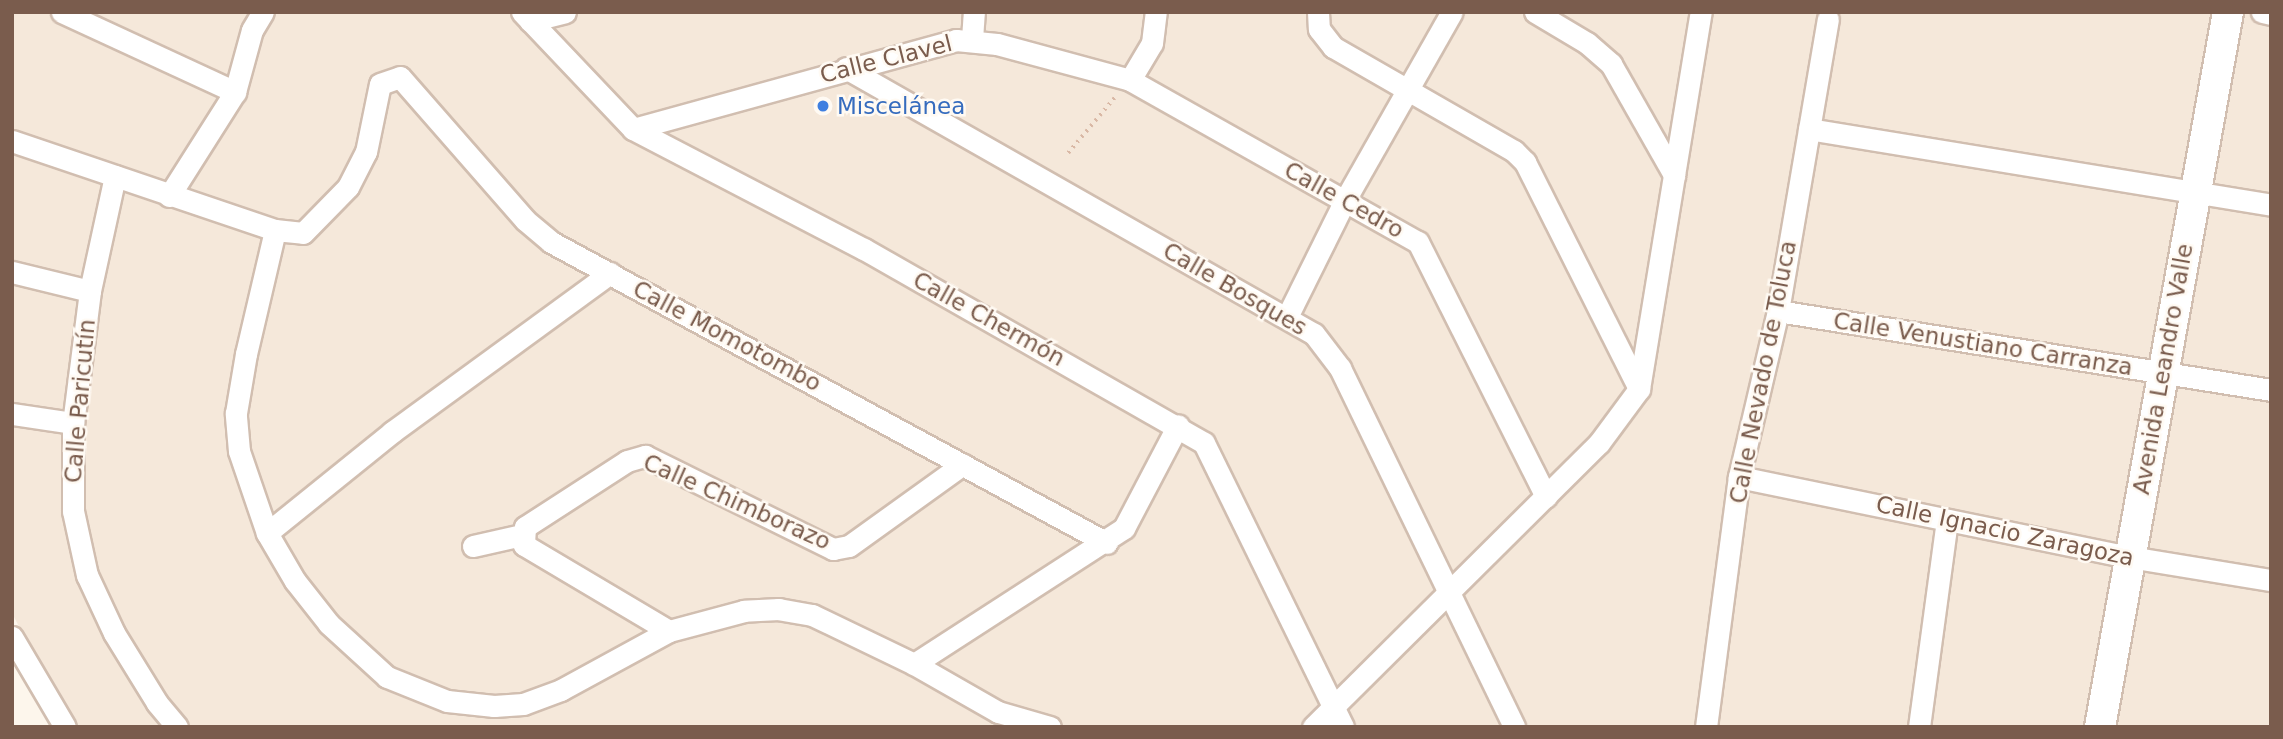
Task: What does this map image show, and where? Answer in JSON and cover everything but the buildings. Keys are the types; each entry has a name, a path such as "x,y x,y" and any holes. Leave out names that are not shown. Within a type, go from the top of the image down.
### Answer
{"street":[{"path":"62,12 235,92"},
{"path":"169,196 235,92 252,30 263,12"},
{"path":"526,17 565,12"},
{"path":"972,39 974,12"},
{"path":"1129,80 1152,43 1157,12"},
{"path":"1318,12 1319,29 1325,40 1514,151 1525,162 1639,389"},
{"path":"1287,317 1345,200 1452,12"},
{"path":"1535,12 1587,43 1611,64 1674,175"},
{"path":"1313,727 1338,717 1448,595 1599,443 1639,389 1700,12"},
{"name":"Avenida Leandro Valle","path":"2100,727 2228,12"},
{"path":"2262,12 2271,14"},
{"name":"Calle Chermón","path":"526,17 633,129 864,250 1178,425 1212,453 1338,717"},
{"name":"Calle Nevado de Toluca","path":"1706,727 1739,477 1778,311 1828,19"},
{"name":"Calle Clavel","path":"633,129 846,68 972,39 1129,80"},
{"name":"Calle Bosques","path":"846,68 1314,334 1340,368 1514,727"},
{"name":"Calle Momotombo","path":"275,230 303,233 348,187 366,152 374,97 380,84 392,77 411,85 525,220 551,242 1107,543"},
{"name":"Calle Cedro","path":"1129,80 1418,242 1546,497"},
{"path":"1809,129 2271,205"},
{"path":"12,141 275,230 236,412 239,451 267,533 295,581 356,650 387,677 447,701 494,706 523,704 561,690 669,631 744,611 779,609 812,615 914,664 998,712 1050,727"},
{"name":"Calle Paricutín","path":"115,176 90,290 73,424 73,511 87,575 114,633 157,703 177,727"},
{"path":"12,272 90,290"},
{"path":"267,533 392,432 610,273"},
{"name":"Calle Venustiano Carranza","path":"1778,311 2271,390"},
{"path":"12,414 73,424"},
{"path":"914,664 1107,543 1124,528 1178,425"},
{"name":"Calle Chimborazo","path":"522,535 525,527 638,455 834,549 849,546 963,464"},
{"name":"Calle Ignacio Zaragoza","path":"1739,477 2130,557 2271,580"},
{"path":"1919,727 1947,520"},
{"path":"473,546 522,535 524,545 669,631"},
{"path":"12,637 65,727"}],"path":[{"path":"1068,153 1129,80"}],"shaded area":[{"path":"12,12 2271,12 2271,727 71,727 12,613"}],"place":[{"name":"Miscelánea","path":"823,106"}]}
